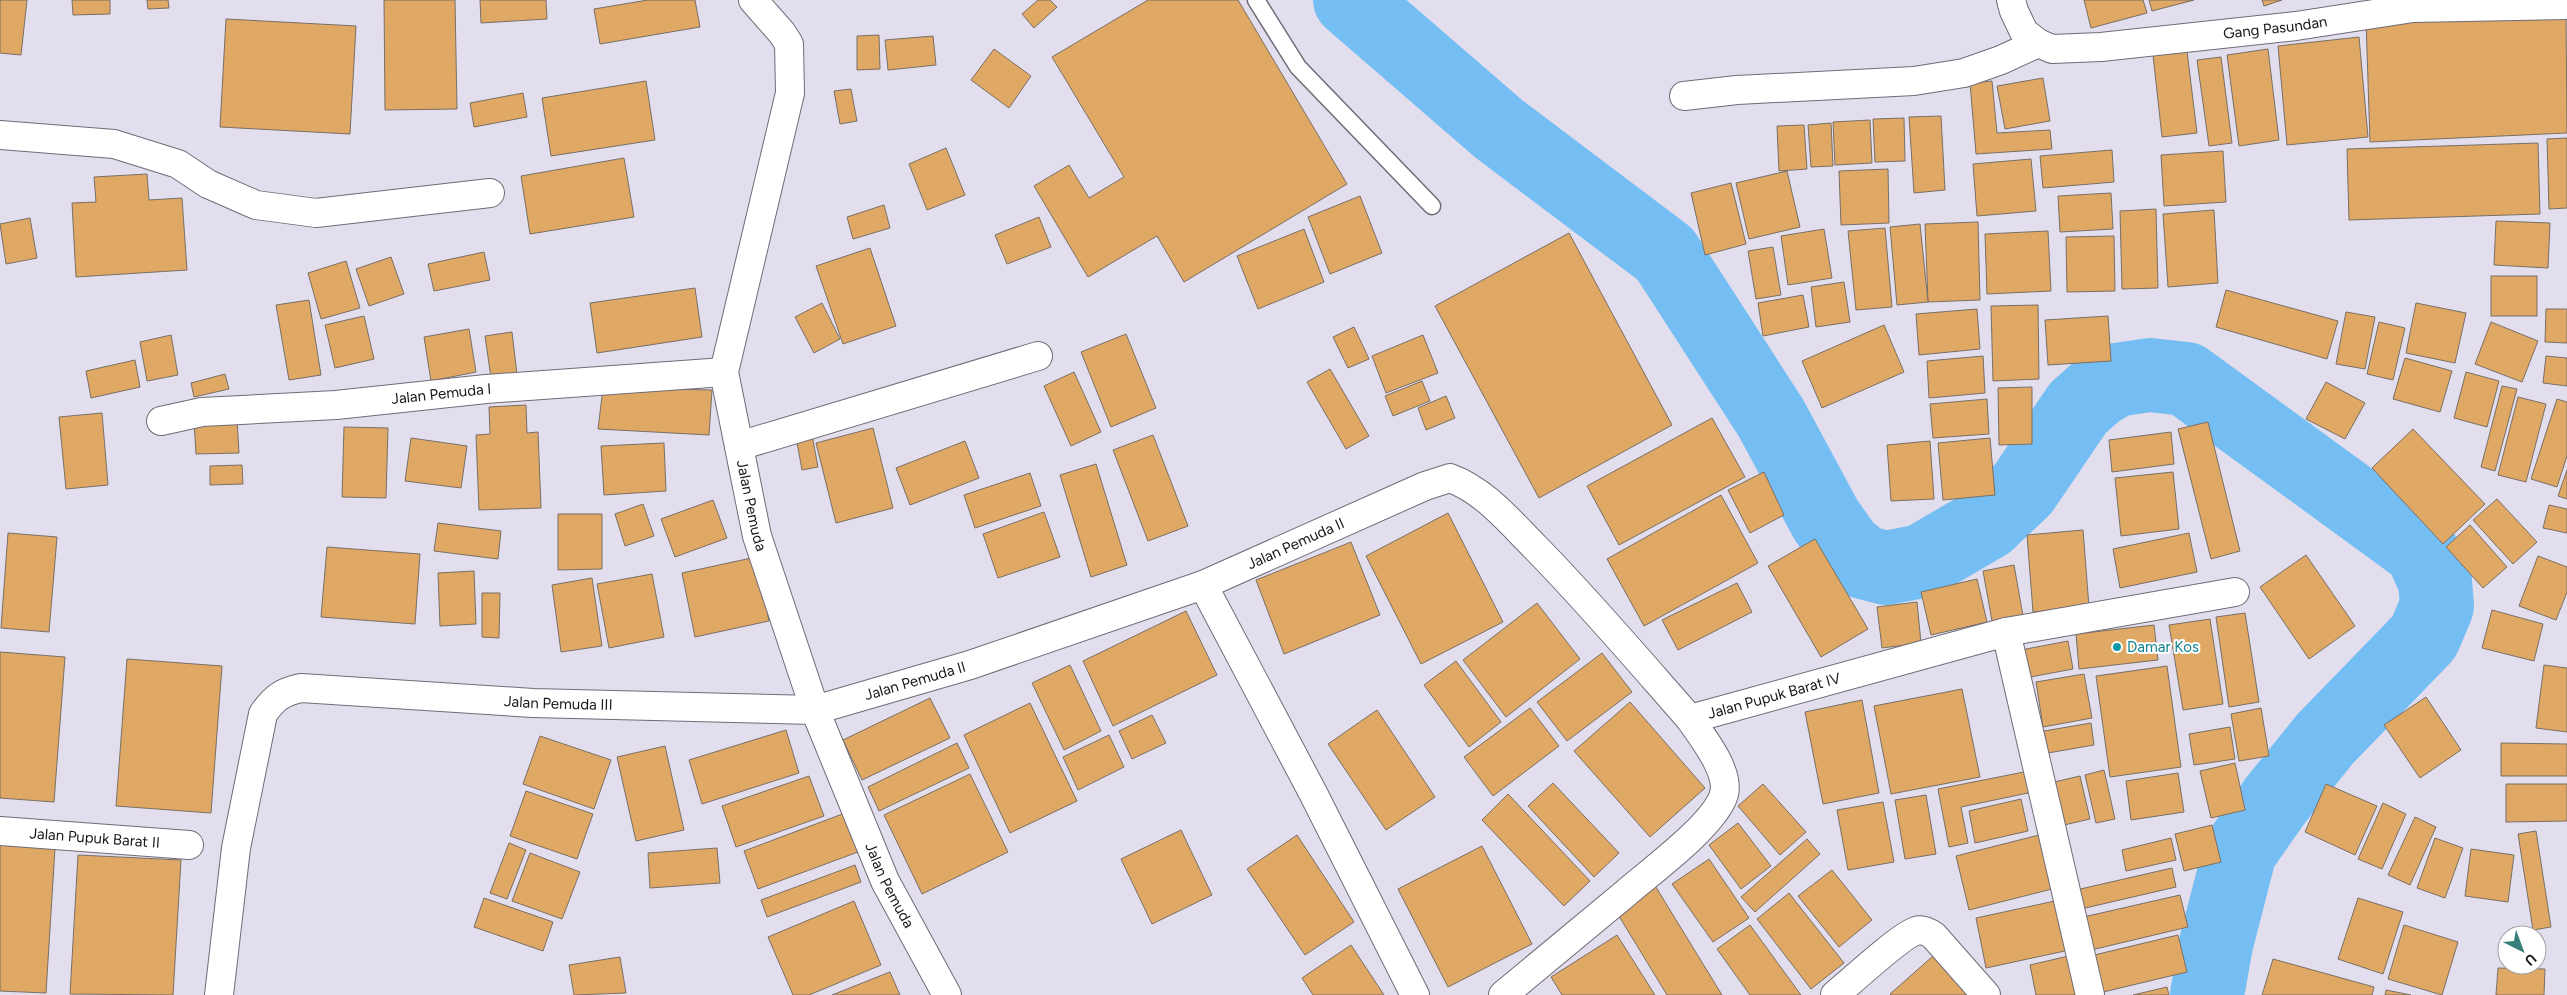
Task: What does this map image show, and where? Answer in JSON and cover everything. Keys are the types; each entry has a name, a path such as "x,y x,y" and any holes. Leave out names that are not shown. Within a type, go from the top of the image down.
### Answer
{"street":[{"name":"Jalan Pemuda","path":"753,0 782,33 788,44 790,93 724,372 757,536 815,710 885,881 947,995"},
{"path":"1684,96 1737,90 1914,81 1964,73 2001,60 2038,43 2024,32 2011,0"},
{"name":"Gang Pasundan","path":"2038,43 2052,49 2101,46 2296,26 2413,8 2567,5"},
{"path":"0,135 114,144 178,164 208,184 256,205 316,213 490,193"},
{"path":"739,446 1038,356"},
{"name":"Jalan Pemuda I","path":"161,421 202,412 336,405 486,389 724,372"},
{"name":"Jalan Pemuda II","path":"815,710 970,665 1203,585 1425,486 1450,478 1467,484 1498,510 1574,587 1690,720"},
{"path":"1203,585 1313,793 1415,995"},
{"name":"Jalan Pupuk Barat IV","path":"1503,995 1687,841 1716,808 1724,793 1723,777 1712,751 1690,720 2006,632 2235,592"},
{"path":"2006,632 2090,995"},
{"name":"Jalan Pemuda III","path":"219,995 236,848 263,714 274,699 284,691 302,688 532,703 815,710"},
{"name":"Jalan Pupuk Barat II","path":"0,831 189,845"},
{"path":"1835,995 1917,930 1934,936 1986,995"}],"lane":[{"path":"1256,0 1298,67 1432,206"}],"building":[{"path":"0,0 27,0 21,55 0,53"},
{"path":"72,0 110,0 110,14 73,15"},
{"path":"147,0 168,0 169,8 148,9"},
{"path":"384,0 455,0 457,109 385,110"},
{"path":"480,0 546,0 547,19 481,23"},
{"path":"648,0 695,0 700,27 600,44 594,9"},
{"path":"1038,0 1050,0 1057,7 1034,28 1022,14"},
{"path":"1148,0 1238,0 1347,184 1184,282 1157,236 1088,277 1034,186 1069,165 1089,198 1124,177 1052,57"},
{"path":"2084,0 2143,0 2147,13 2091,28"},
{"path":"2149,0 2194,0 2152,11"},
{"path":"2262,0 2282,0 2264,6"},
{"path":"2566,12 2567,133 2370,142 2366,20"},
{"path":"226,19 356,26 350,134 220,127"},
{"path":"879,35 880,69 857,70 857,36"},
{"path":"933,36 936,65 888,70 885,40"},
{"path":"2359,37 2368,137 2287,145 2278,46"},
{"path":"994,49 1031,76 1009,108 971,80"},
{"path":"2268,49 2279,140 2239,146 2227,55"},
{"path":"2187,51 2197,133 2162,137 2153,55"},
{"path":"2221,57 2232,143 2209,146 2197,60"},
{"path":"2043,78 2050,121 2005,129 1997,86"},
{"path":"646,81 655,140 551,156 542,98"},
{"path":"1992,81 1997,133 2050,130 2052,149 1976,154 1970,83"},
{"path":"851,89 857,121 840,124 834,91"},
{"path":"523,93 527,117 474,127 470,103"},
{"path":"1941,116 1945,190 1914,193 1909,117"},
{"path":"1904,118 1905,161 1875,162 1873,119"},
{"path":"1870,120 1872,163 1835,165 1833,122"},
{"path":"1831,123 1833,166 1811,167 1808,125"},
{"path":"1804,125 1807,169 1779,171 1777,126"},
{"path":"2567,138 2567,208 2549,209 2547,139"},
{"path":"2538,143 2540,214 2349,220 2347,149"},
{"path":"946,148 965,195 927,210 909,164"},
{"path":"2112,150 2114,182 2043,188 2040,156"},
{"path":"2223,151 2226,202 2164,206 2161,155"},
{"path":"624,158 634,217 530,234 521,176"},
{"path":"2031,159 2036,211 1977,216 1973,164"},
{"path":"1888,169 1889,223 1841,225 1839,171"},
{"path":"1787,171 1800,227 1749,239 1736,183"},
{"path":"147,174 149,200 182,198 187,270 76,277 72,203 96,202 94,177"},
{"path":"1731,183 1746,244 1705,255 1691,193"},
{"path":"2111,193 2113,229 2060,232 2058,196"},
{"path":"1360,196 1382,253 1330,274 1308,217"},
{"path":"884,205 890,228 853,239 847,217"},
{"path":"2156,209 2158,288 2122,289 2120,211"},
{"path":"2214,210 2218,283 2168,287 2163,214"},
{"path":"1039,217 1051,247 1007,264 995,235"},
{"path":"30,218 37,258 6,264 0,224"},
{"path":"2496,221 2550,223 2548,268 2494,265"},
{"path":"1978,222 1980,300 1928,302 1925,224"},
{"path":"1920,224 1928,302 1897,305 1890,227"},
{"path":"1885,228 1892,307 1856,310 1848,231"},
{"path":"1304,229 1324,282 1258,309 1237,256"},
{"path":"1824,229 1832,278 1788,285 1781,236"},
{"path":"2048,231 2051,291 1987,294 1985,234"},
{"path":"1569,233 1672,425 1539,498 1435,306"},
{"path":"2114,236 2115,291 2067,292 2066,237"},
{"path":"1773,247 1781,295 1756,299 1748,251"},
{"path":"870,248 896,326 843,344 816,266"},
{"path":"484,252 490,280 434,291 428,264"},
{"path":"391,257 404,294 369,306 356,269"},
{"path":"346,261 360,308 321,319 308,273"},
{"path":"2491,276 2537,276 2537,316 2491,316"},
{"path":"1844,282 1850,322 1816,327 1811,287"},
{"path":"695,288 702,337 597,353 590,303"},
{"path":"2226,290 2338,321 2327,359 2216,327"},
{"path":"1803,295 1809,327 1763,336 1758,303"},
{"path":"309,300 321,375 289,380 276,305"},
{"path":"822,303 840,339 814,353 795,317"},
{"path":"2416,303 2466,313 2455,363 2406,353"},
{"path":"2038,305 2039,379 1993,381 1991,306"},
{"path":"1977,309 1980,349 1919,355 1916,314"},
{"path":"2546,309 2567,309 2567,343 2545,342"},
{"path":"2346,312 2375,317 2365,369 2336,364"},
{"path":"364,316 374,359 335,368 325,325"},
{"path":"2108,316 2111,361 2048,365 2045,320"},
{"path":"2379,322 2405,328 2393,380 2367,374"},
{"path":"2491,322 2538,341 2522,382 2475,364"},
{"path":"1884,325 1904,372 1822,408 1802,361"},
{"path":"1354,327 1369,359 1348,368 1333,337"},
{"path":"469,329 476,372 431,381 424,337"},
{"path":"512,332 517,375 491,378 485,336"},
{"path":"1126,334 1156,408 1111,427 1081,352"},
{"path":"171,335 178,375 147,381 140,342"},
{"path":"1423,335 1438,373 1386,393 1372,356"},
{"path":"1983,356 1985,393 1929,398 1927,361"},
{"path":"2546,356 2567,358 2567,386 2543,383"},
{"path":"2405,358 2452,371 2440,412 2393,399"},
{"path":"135,360 140,387 91,398 86,371"},
{"path":"1330,369 1369,436 1346,449 1307,382"},
{"path":"1074,372 1101,432 1071,446 1044,386"},
{"path":"2466,372 2499,381 2487,427 2454,418"},
{"path":"225,374 229,389 194,397 191,383"},
{"path":"1422,381 1430,401 1393,416 1385,396"},
{"path":"2326,382 2365,403 2345,439 2306,419"},
{"path":"2502,386 2517,389 2495,471 2481,467"},
{"path":"2032,387 2032,444 1999,445 1998,388"},
{"path":"603,388 712,390 709,435 598,429"},
{"path":"1446,396 1455,418 1426,430 1418,408"},
{"path":"2518,397 2546,404 2526,482 2498,475"},
{"path":"1987,399 1989,434 1933,438 1930,404"},
{"path":"2557,399 2567,402 2567,456 2557,487 2531,479"},
{"path":"526,405 527,433 538,432 541,508 479,510 476,435 490,434 489,407"},
{"path":"102,413 108,485 66,489 59,417"},
{"path":"1712,418 1745,477 1619,545 1587,486"},
{"path":"237,419 239,453 196,454 194,421"},
{"path":"2208,422 2240,551 2211,559 2178,429"},
{"path":"344,427 388,428 386,498 342,497"},
{"path":"873,428 893,508 836,523 816,443"},
{"path":"2413,429 2485,504 2443,544 2372,468"},
{"path":"2171,432 2174,464 2112,472 2109,440"},
{"path":"812,435 818,467 802,470 796,437"},
{"path":"1153,435 1188,526 1148,541 1113,450"},
{"path":"411,438 467,446 461,488 405,481"},
{"path":"1990,438 1995,495 1943,500 1938,443"},
{"path":"965,441 979,478 910,505 896,468"},
{"path":"1930,441 1934,499 1891,501 1887,445"},
{"path":"664,443 666,491 604,495 601,446"},
{"path":"1096,464 1127,565 1091,577 1060,475"},
{"path":"242,465 243,484 210,485 210,466"},
{"path":"2567,470 2567,499 2558,496"},
{"path":"1764,472 1784,515 1750,533 1728,490"},
{"path":"2173,472 2179,529 2121,536 2115,478"},
{"path":"1030,473 1041,506 975,528 964,495"},
{"path":"1721,495 1758,563 1644,626 1607,559"},
{"path":"2497,499 2537,542 2513,564 2473,520"},
{"path":"713,500 727,538 675,557 661,519"},
{"path":"643,504 654,536 625,546 615,514"},
{"path":"2549,505 2567,509 2567,533 2543,528"},
{"path":"1044,512 1060,557 998,578 983,534"},
{"path":"1448,513 1503,622 1421,664 1366,556"},
{"path":"558,514 602,514 602,569 558,570"},
{"path":"438,523 501,531 498,559 434,551"},
{"path":"2470,525 2507,567 2483,588 2446,547"},
{"path":"2083,530 2089,607 2033,612 2027,535"},
{"path":"8,533 57,537 49,632 1,628"},
{"path":"2189,533 2197,572 2120,588 2113,549"},
{"path":"1815,539 1868,629 1821,657 1768,566"},
{"path":"1351,542 1380,615 1284,654 1256,580"},
{"path":"327,547 420,554 415,624 321,617"},
{"path":"2306,555 2355,626 2309,659 2260,587"},
{"path":"2538,556 2567,567 2567,592 2556,620 2519,606"},
{"path":"756,557 769,621 695,637 682,573"},
{"path":"2014,565 2023,616 1992,621 1983,571"},
{"path":"474,571 476,624 440,626 438,573"},
{"path":"652,574 664,637 609,648 597,584"},
{"path":"592,578 602,646 561,652 552,585"},
{"path":"1977,579 1987,622 1931,635 1921,592"},
{"path":"1737,583 1752,612 1678,650 1662,620"},
{"path":"482,593 500,593 499,638 482,637"},
{"path":"1917,602 1921,643 1882,648 1877,607"},
{"path":"1537,603 1580,659 1506,717 1463,660"},
{"path":"2492,610 2543,624 2534,661 2482,648"},
{"path":"1186,611 1217,675 1113,726 1083,661"},
{"path":"2245,613 2259,702 2229,707 2216,617"},
{"path":"2210,619 2223,704 2183,710 2169,625"},
{"name":"Damar Kos","path":"2154,625 2158,660 2079,669 2076,634"},
{"path":"2068,641 2073,669 2025,678 2021,650"},
{"path":"0,652 65,657 54,802 0,798"},
{"path":"1602,653 1632,692 1567,741 1537,702"},
{"path":"127,659 222,666 211,813 116,806"},
{"path":"1456,661 1501,722 1469,747 1424,685"},
{"path":"1070,665 1101,731 1064,750 1032,683"},
{"path":"2544,665 2567,668 2567,732 2536,728"},
{"path":"2167,666 2181,767 2110,777 2096,676"},
{"path":"2084,674 2092,718 2043,727 2036,682"},
{"path":"1962,689 1980,777 1891,794 1874,706"},
{"path":"2426,697 2461,750 2420,778 2384,725"},
{"path":"930,698 950,738 862,780 843,740"},
{"path":"1862,700 1879,793 1823,804 1805,712"},
{"path":"1630,702 1705,788 1650,837 1574,751"},
{"path":"1030,703 1077,801 1010,833 964,735"},
{"path":"1530,708 1559,746 1493,796 1464,757"},
{"path":"2261,708 2269,756 2239,761 2231,714"},
{"path":"1377,710 1435,797 1386,830 1328,744"},
{"path":"1152,715 1166,743 1132,759 1119,731"},
{"path":"2091,723 2094,745 2048,753 2044,731"},
{"path":"2230,727 2235,759 2194,765 2189,734"},
{"path":"786,730 799,773 702,804 689,760"},
{"path":"1109,735 1124,767 1078,790 1063,757"},
{"path":"540,736 611,760 594,809 523,784"},
{"path":"957,743 969,768 879,811 868,787"},
{"path":"2501,743 2567,744 2567,776 2501,776"},
{"path":"665,746 684,830 636,841 617,757"},
{"path":"2235,763 2245,810 2211,818 2200,771"},
{"path":"2104,770 2115,819 2096,823 2085,775"},
{"path":"2029,771 2033,792 1961,807 1968,843 1949,847 1938,789"},
{"path":"2178,773 2184,812 2131,820 2126,781"},
{"path":"970,774 1008,852 922,894 884,815"},
{"path":"809,776 824,816 736,847 722,806"},
{"path":"2080,776 2090,819 2064,825 2054,782"},
{"path":"1553,783 1619,853 1594,877 1528,806"},
{"path":"1763,784 1806,832 1780,855 1738,806"},
{"path":"2326,784 2377,806 2355,855 2305,832"},
{"path":"2506,784 2567,784 2567,821 2506,822"},
{"path":"526,791 593,814 577,859 510,836"},
{"path":"1508,794 1590,881 1564,906 1482,820"},
{"path":"1926,795 1936,854 1905,859 1895,800"},
{"path":"2021,799 2028,831 1975,843 1969,811"},
{"path":"1883,802 1894,862 1848,870 1837,810"},
{"path":"2383,803 2406,814 2382,869 2358,859"},
{"path":"845,813 858,852 758,889 744,851"},
{"path":"2415,817 2436,827 2410,885 2388,875"},
{"path":"1738,823 1771,866 1741,889 1709,845"},
{"path":"2212,825 2221,862 2184,871 2175,834"},
{"path":"1181,830 1212,895 1152,924 1121,859"},
{"path":"2536,831 2551,927 2547,928 2547,925 2532,925 2518,834"},
{"path":"2047,833 2060,887 1969,910 1956,856"},
{"path":"1297,835 1354,922 1305,955 1247,869"},
{"path":"2171,838 2176,860 2126,871 2122,850"},
{"path":"2435,838 2463,848 2445,898 2417,888"},
{"path":"1807,839 1820,854 1755,912 1741,897"},
{"path":"509,843 526,850 507,899 490,893"},
{"path":"0,845 55,848 46,993 0,991"},
{"path":"1482,846 1532,944 1448,987 1398,889"},
{"path":"717,848 720,883 650,888 648,853"},
{"path":"2471,849 2514,855 2508,902 2465,896"},
{"path":"530,853 580,872 562,919 512,901"},
{"path":"78,855 181,860 173,995 70,994"},
{"path":"1709,859 1749,918 1713,942 1672,884"},
{"path":"855,865 861,882 767,917 761,900"},
{"path":"2172,868 2176,887 2081,909 2076,890"},
{"path":"1832,870 1872,920 1839,947 1798,896"},
{"path":"1654,884 1722,995 1667,995 1614,908"},
{"path":"1789,893 1844,963 1811,989 1757,919"},
{"path":"2180,895 2188,927 2087,951 2079,918"},
{"path":"484,898 553,922 543,951 474,927"},
{"path":"2358,898 2403,912 2383,974 2338,959"},
{"path":"2064,899 2074,949 1986,968 1976,918"},
{"path":"854,901 881,965 809,995 793,995 768,937"},
{"path":"1750,925 1801,995 1750,995 1717,949"},
{"path":"2404,925 2458,942 2442,995 2388,979"},
{"path":"1617,935 1655,995 1562,995 1551,977"},
{"path":"2178,935 2187,972 2099,993 2090,956"},
{"path":"1351,945 1384,995 1313,995 1302,978"},
{"path":"2077,954 2086,995 2036,995 2030,965"},
{"path":"1933,956 1967,995 1890,994"},
{"path":"620,957 626,993 574,995 569,965"},
{"path":"2273,959 2374,987 2372,995 2262,995"},
{"path":"890,972 900,995 832,995"},
{"path":"2497,975 2545,975 2544,995 2496,995"},
{"path":"2167,987 2169,995 2133,995"},
{"path":"2386,990 2411,995 2385,995"}],"waterway":[{"path":"1350,0 1499,129 1665,254 1771,418 1826,520 1846,548 1863,562 1886,568 1922,561 1987,523 2023,489 2078,408 2096,392 2116,380 2150,375 2186,379 2421,550 2435,581 2437,606 2424,637 2325,739 2275,801 2240,851 2216,944 2207,995"}],"place":[{"name":"Damar Kos","path":"2117,647"}]}
